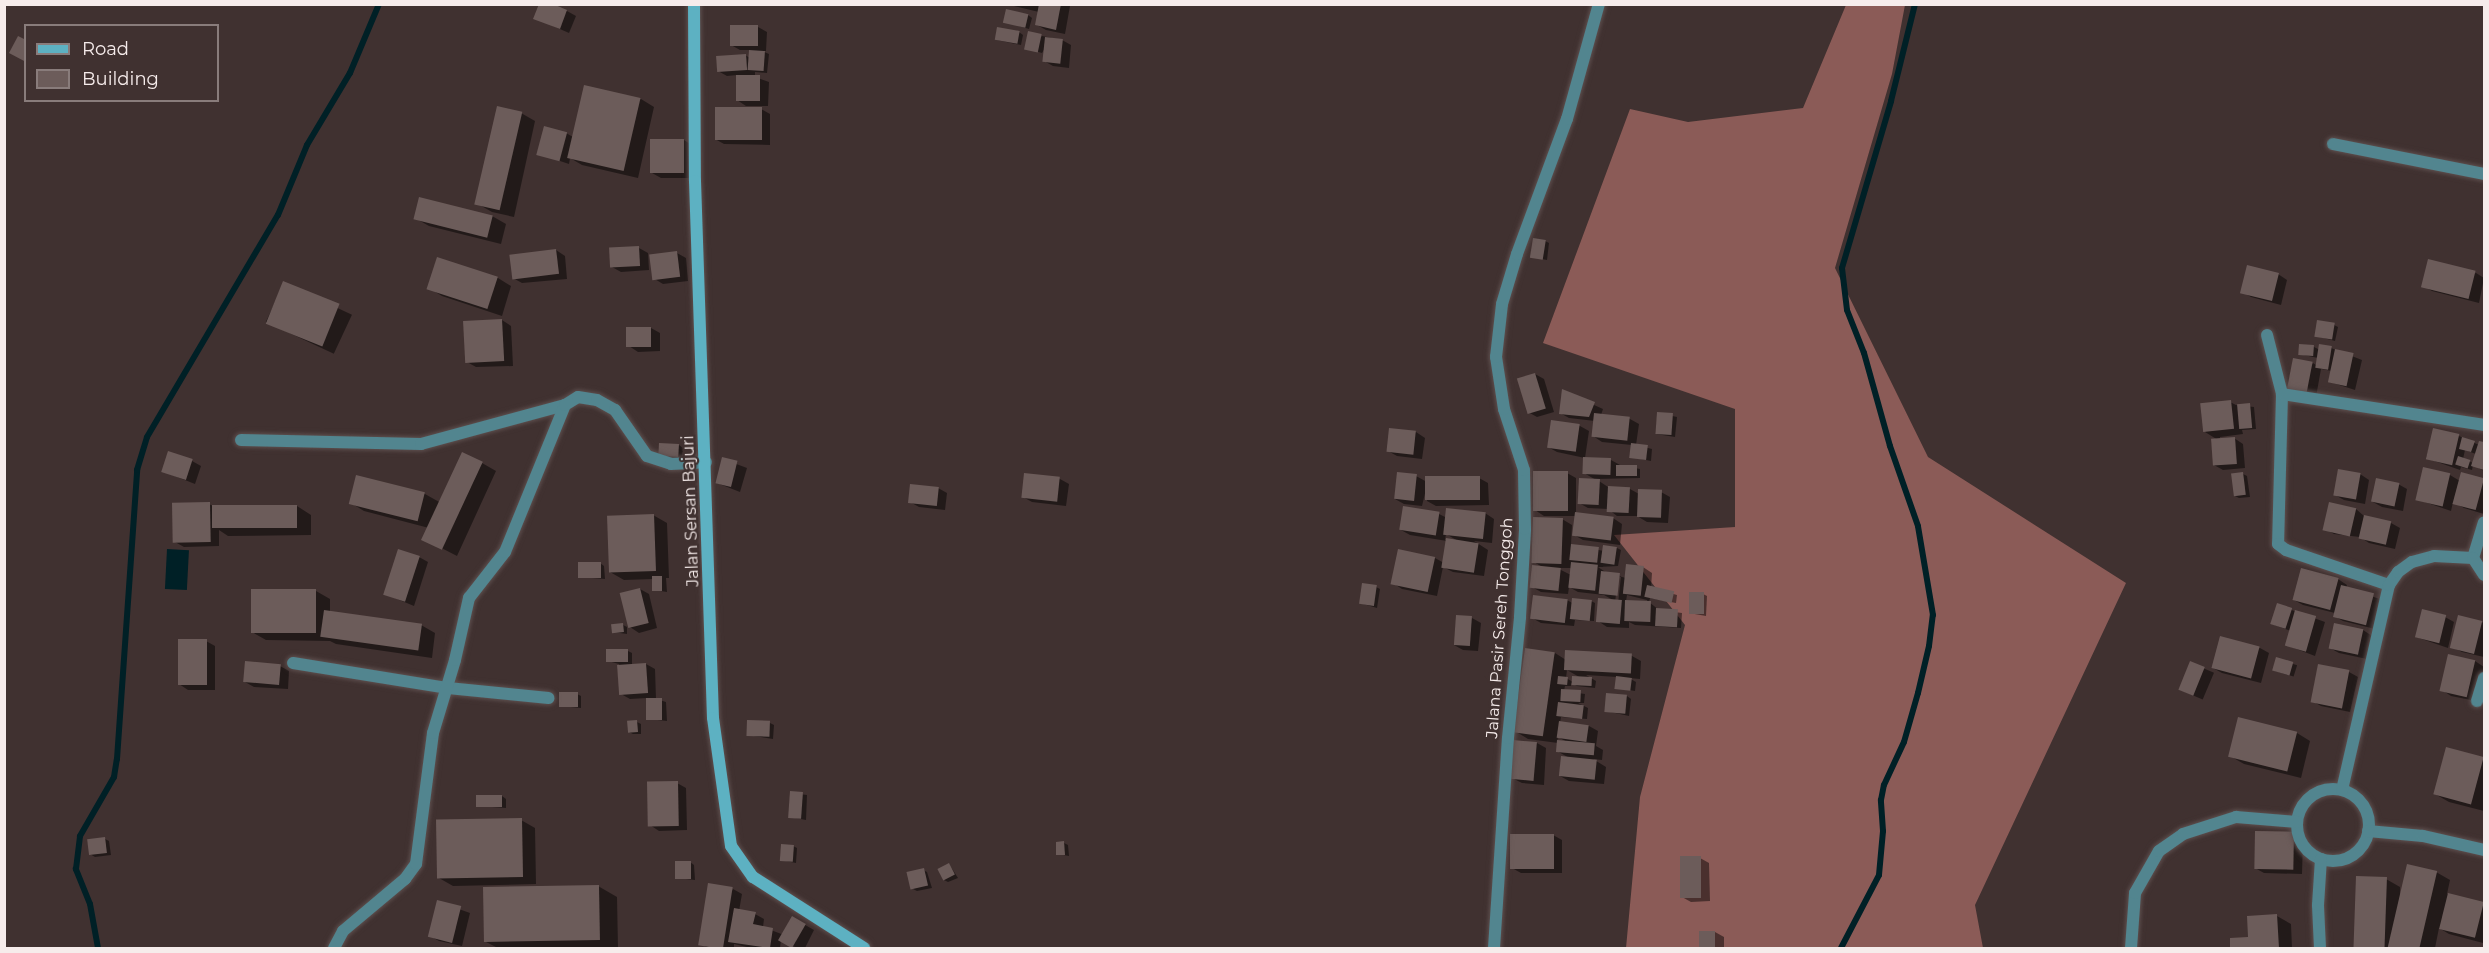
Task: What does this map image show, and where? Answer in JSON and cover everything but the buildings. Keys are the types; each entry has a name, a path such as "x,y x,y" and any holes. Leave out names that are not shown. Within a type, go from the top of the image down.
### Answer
{"main road":[{"name":"Jalan Sersan Bajuri","path":"694,4 694,181 706,462 713,718 731,846 753,877 864,948"}],"street":[{"name":"Jalana Pasir Sereh Tonggoh","path":"1494,948 1525,530 1524,470 1504,409 1496,357 1502,304 1517,254 1567,119 1599,4"},
{"path":"2334,144 2484,174"},
{"path":"2267,335 2282,394 2278,544 2286,550 2389,585"},
{"path":"2282,394 2484,425"},
{"path":"241,440 421,444 565,405 578,397 597,400 615,410 647,456 671,464 706,462"},
{"path":"333,948 343,931 405,879 416,864 433,733 448,688 469,598 505,552 565,405"},
{"path":"2473,558 2484,523"},
{"path":"2342,790 2389,585 2398,572 2412,562 2434,556 2473,558"},
{"path":"2473,558 2484,575"},
{"path":"293,663 448,688 549,698"},
{"path":"2477,701 2484,678"},
{"path":"2342,790 2354,796 2363,806 2368,818 2368,831 2365,841 2351,856 2331,861 2321,859 2303,844 2297,822 2300,810 2307,800 2318,792 2342,790"},
{"path":"2131,948 2135,893 2159,851 2183,834 2236,817 2297,822"},
{"path":"2368,831 2423,836 2484,850"},
{"path":"2320,948 2318,905 2321,859"}],"shaded area":[{"path":"1846,5 1905,5 1892,74 1835,268 1928,457 2126,583 1975,905 1983,948 1626,948 1640,797 1685,625 1614,535 1735,527 1735,409 1543,343 1630,109 1688,122 1803,108"}],"water":[{"path":"167,549 189,550 187,590 165,589"}],"waterway":[{"path":"98,948 90,904 76,869 80,836 114,777 117,759 137,470 147,437 278,215 307,145 350,73 379,4"},
{"path":"1841,948 1879,875 1883,831 1881,800 1884,785 1904,742 1929,646 1933,615 1918,526 1890,446 1864,353 1847,310 1842,268 1891,101 1915,4"}]}
